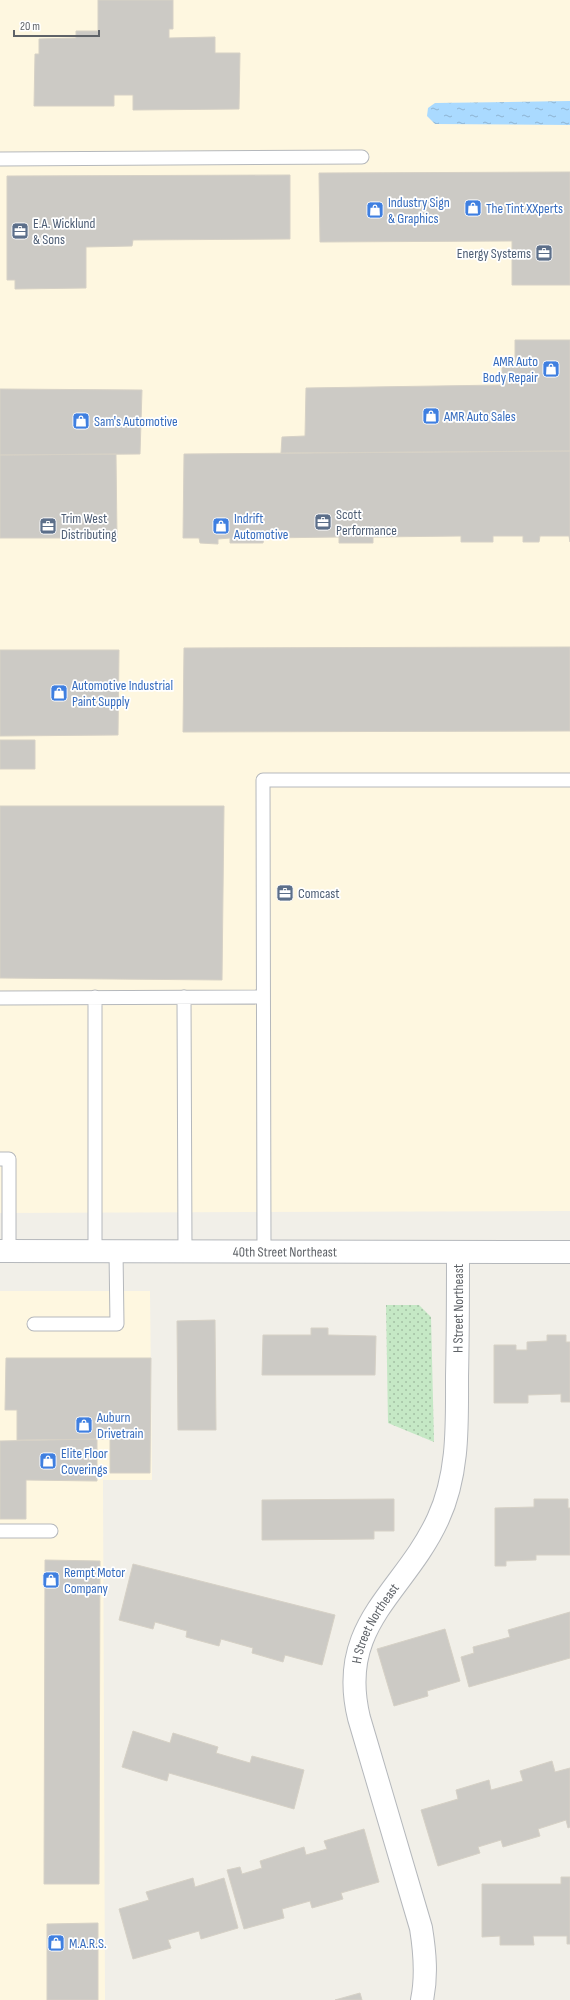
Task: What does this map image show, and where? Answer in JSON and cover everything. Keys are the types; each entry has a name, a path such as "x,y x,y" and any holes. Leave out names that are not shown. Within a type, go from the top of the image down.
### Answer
{"street":[{"name":"40th Street Northeast","path":"5,1251 570,1252"},
{"name":"H Street Northeast","path":"422,2000 425,1964 420,1928 413,1899 359,1718 353,1683 356,1658 365,1632 380,1607 432,1533 439,1518 449,1486 456,1438 458,1252"}],"lane":[{"path":"0,159 362,157"},
{"path":"264,1252 263,780 570,780"},
{"path":"0,998 263,997"},
{"path":"34,1324 117,1324 106,1251 95,998"},
{"path":"184,998 185,1252"},
{"path":"0,1159 9,1159 5,1251"},
{"path":"0,1531 51,1531"}],"shaded area":[{"path":"0,0 570,0 570,1211 0,1213"},
{"path":"0,1291 150,1291 152,1480 103,1480 105,2000 0,2000"}],"green space":[{"path":"386,1305 419,1305 431,1317 434,1442 388,1423"}],"water":[{"path":"570,101 570,125 435,124 427,116 428,108 435,103"}],"building":[{"path":"98,0 173,0 173,29 169,29 169,38 215,37 215,53 240,53 239,109 133,110 133,95 114,95 114,106 34,106 35,54 39,54 39,39 76,38 76,31 98,31"},
{"path":"570,172 570,285 512,285 512,241 320,242 319,173"},
{"path":"290,175 290,239 133,240 132,246 86,247 86,288 15,289 15,280 7,280 7,176"},
{"path":"515,340 570,340 570,451 281,453 282,437 305,436 306,388 502,385 502,367 515,367"},
{"path":"0,389 142,390 140,454 0,455"},
{"path":"570,451 570,542 569,536 540,536 539,542 523,542 523,536 493,536 493,542 461,542 461,536 373,537 373,543 339,543 339,537 264,538 263,543 230,543 230,538 218,539 218,544 200,543 199,538 183,538 184,454"},
{"path":"116,454 117,538 0,538 0,455"},
{"path":"570,647 570,731 183,732 184,648"},
{"name":"Automotive Industrial Paint Supply","path":"0,650 119,650 118,735 0,736"},
{"path":"0,740 35,740 35,769 0,769"},
{"path":"0,806 224,806 222,980 0,978"},
{"path":"215,1320 216,1430 178,1430 177,1321"},
{"path":"311,1328 328,1328 328,1335 376,1336 375,1375 262,1375 263,1335 311,1335"},
{"path":"547,1335 566,1335 566,1342 570,1342 570,1402 561,1402 561,1394 528,1395 528,1403 494,1403 494,1345 516,1345 516,1350 527,1350 527,1342 547,1341"},
{"name":"Auburn Drivetrain","path":"6,1358 151,1358 150,1473 110,1473 110,1439 17,1440 17,1410 5,1410"},
{"name":"Elite Floor Coverings","path":"97,1439 97,1481 26,1480 26,1519 0,1519 0,1441"},
{"path":"394,1499 394,1531 374,1531 374,1539 262,1540 262,1500"},
{"path":"534,1499 568,1499 568,1508 570,1508 570,1555 536,1555 536,1560 506,1561 506,1566 495,1566 495,1508 534,1507"},
{"path":"45,1560 100,1561 99,1884 44,1884"},
{"path":"133,1564 335,1615 322,1665 285,1655 283,1662 252,1653 253,1648 221,1639 219,1646 186,1637 187,1631 155,1622 153,1629 119,1620"},
{"path":"570,1612 570,1658 469,1687 461,1657 474,1653 473,1647 510,1637 508,1630"},
{"path":"445,1629 460,1681 427,1691 428,1696 394,1706 377,1649"},
{"path":"133,1731 170,1743 173,1733 218,1747 216,1753 250,1763 252,1756 304,1770 294,1809 169,1773 167,1781 122,1767"},
{"path":"552,1761 555,1772 570,1768 570,1827 568,1828 566,1820 538,1829 540,1836 503,1847 501,1840 478,1847 480,1853 438,1866 421,1810 458,1799 456,1790 489,1780 491,1790 523,1781 520,1771"},
{"path":"364,1829 379,1882 341,1893 343,1899 312,1908 310,1901 282,1909 284,1918 244,1929 227,1870 240,1867 242,1874 262,1868 260,1861 304,1847 306,1855 327,1849 324,1841"},
{"path":"561,1877 570,1877 570,1944 567,1944 567,1936 533,1936 534,1945 500,1945 500,1936 482,1937 482,1884 561,1884"},
{"path":"193,1878 195,1887 224,1878 238,1928 201,1939 199,1931 168,1940 171,1948 133,1959 119,1909 149,1900 146,1892"},
{"path":"98,1923 98,2000 47,2000 47,1924"},
{"path":"360,1993 362,2000 335,2000"}],"place":[{"name":"The Tint XXperts","path":"473,208"},
{"name":"Industry Sign & Graphics","path":"375,210"},
{"name":"E.A. Wicklund & Sons","path":"20,231"},
{"name":"Energy Systems","path":"544,253"},
{"name":"AMR Auto Body Repair","path":"551,369"},
{"name":"AMR Auto Sales","path":"431,416"},
{"name":"Sam's Automotive","path":"81,421"},
{"name":"Scott Performance","path":"323,522"},
{"name":"Trim West Distributing","path":"48,526"},
{"name":"Indrift Automotive","path":"221,526"},
{"name":"Automotive Industrial Paint Supply","path":"59,693"},
{"name":"Comcast","path":"285,893"},
{"name":"Auburn Drivetrain","path":"84,1425"},
{"name":"Elite Floor Coverings","path":"48,1461"},
{"name":"Rempt Motor Company","path":"51,1580"},
{"name":"M.A.R.S.","path":"56,1943"}]}
